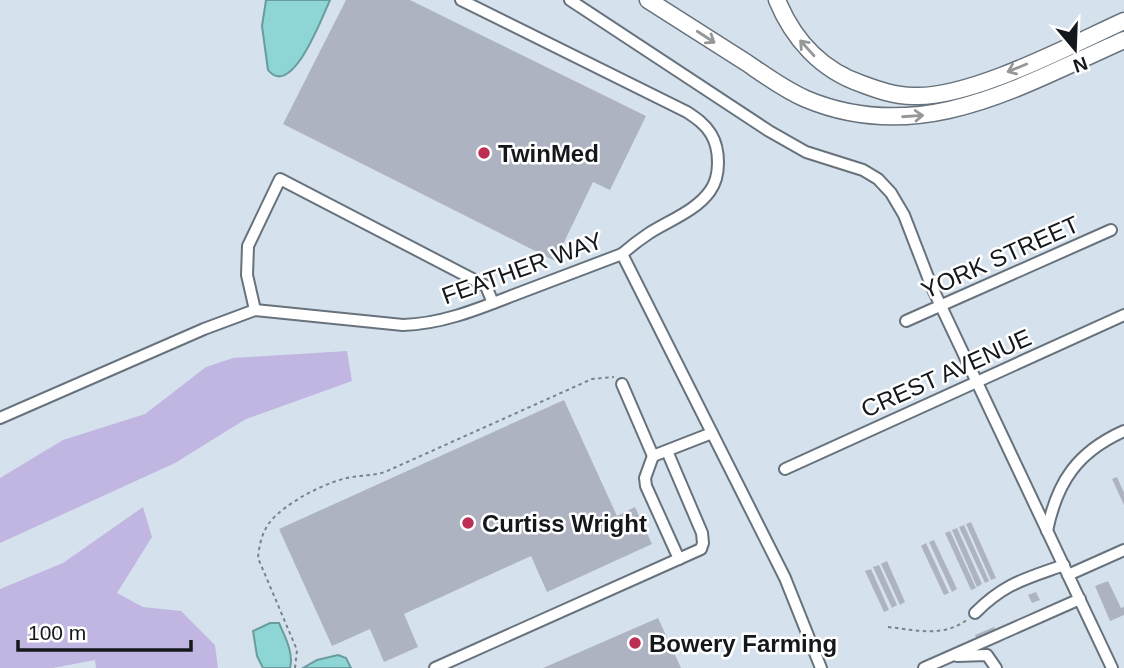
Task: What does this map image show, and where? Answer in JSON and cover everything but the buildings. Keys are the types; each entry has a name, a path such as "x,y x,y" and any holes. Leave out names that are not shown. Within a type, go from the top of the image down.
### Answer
{"highway":[{"path":"648,0 805,99 870,116 913,117 967,106 1124,40"},
{"path":"777,0 803,45 834,71 876,89 914,97 978,84 1124,21"}],"street":[{"path":"461,0 687,112 702,122 712,134 718,154 717,171 711,190 694,206 645,236 622,254"},
{"path":"570,0 797,147 863,170 878,178 891,193 904,215 941,306 1112,668"},
{"path":"255,310 247,275 248,246 281,179 486,286 493,303"},
{"name":"YORK STREET","path":"906,321 1111,230"},
{"name":"FEATHER WAY","path":"0,418 204,329 255,310 422,324 440,321 493,303 622,254 785,578 821,668"},
{"name":"CREST AVENUE","path":"785,469 1124,315"},
{"path":"622,384 653,456 645,478 646,486 679,559"},
{"path":"1047,531 1061,486 1077,461 1104,440 1124,431"},
{"path":"653,456 712,433"},
{"path":"435,668 701,549 703,539 667,450"},
{"path":"975,613 1011,583 1124,550"},
{"path":"924,668 1080,599"},
{"path":"948,656 987,655 996,668"}],"path":[{"path":"295,668 297,650 258,558 259,545 270,522 290,504 338,481 385,472 592,379 616,377 622,384"},
{"path":"888,627 946,631 962,624 975,613"}],"shaded area":[{"path":"266,0 330,0 314,37 287,74 277,76 268,70 262,26"},
{"path":"347,351 352,381 246,419 175,463 0,543 0,478 63,440 145,414 206,367 233,358"},
{"path":"143,507 152,537 117,593 143,607 181,611 215,645 218,668 96,668 95,660 53,668 0,668 0,589 63,563"},
{"path":"270,623 279,623 284,634 290,651 290,668 263,668 257,656 253,631"},
{"path":"338,655 346,658 351,668 303,668 317,660"}],"place":[{"name":"TwinMed","path":"484,153"},
{"name":"Curtiss Wright","path":"468,523"},
{"name":"Bowery Farming","path":"635,643"}]}
